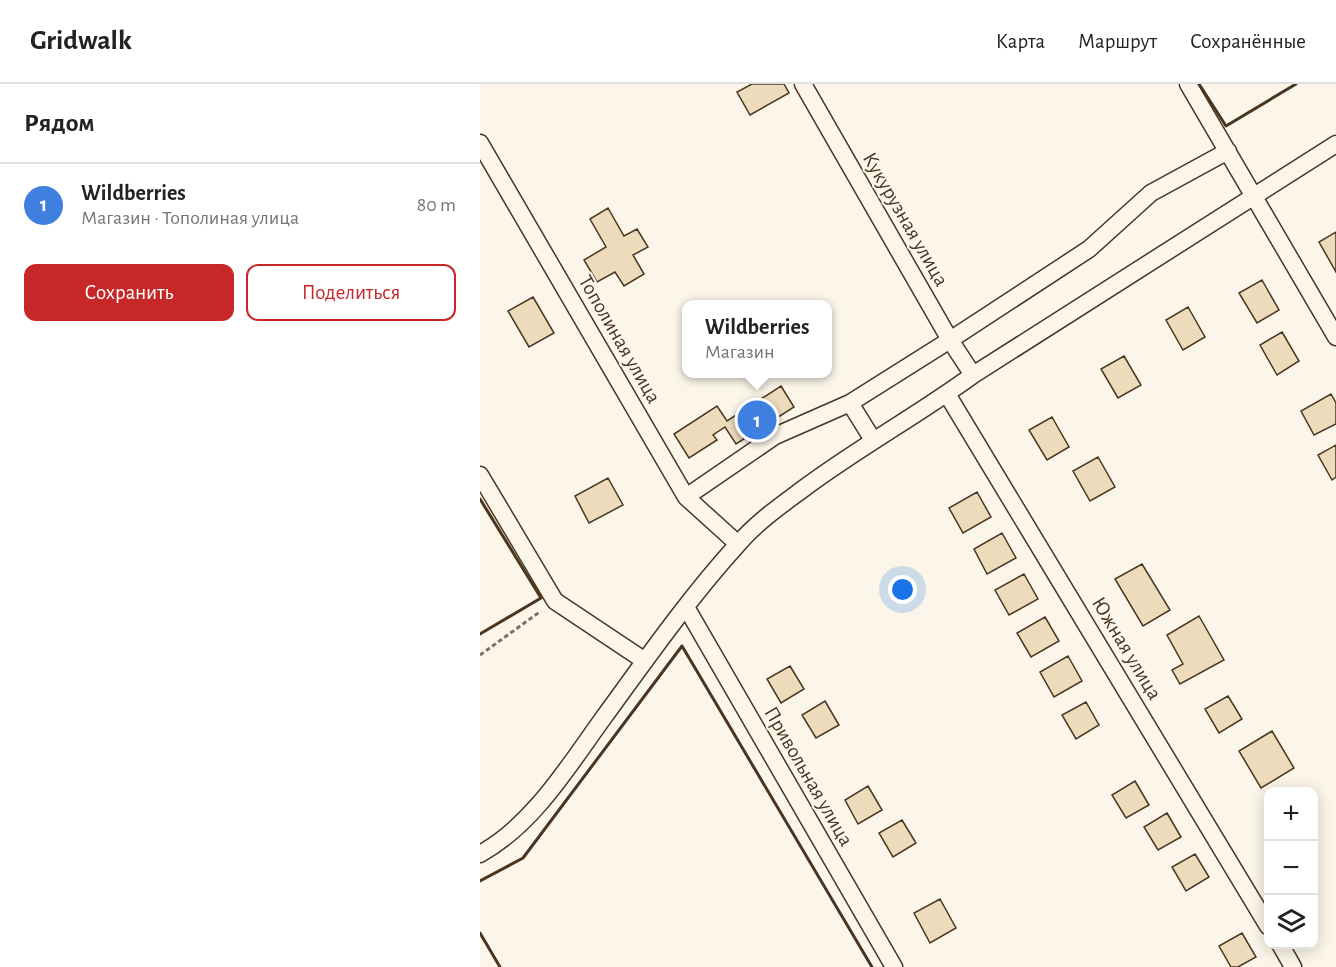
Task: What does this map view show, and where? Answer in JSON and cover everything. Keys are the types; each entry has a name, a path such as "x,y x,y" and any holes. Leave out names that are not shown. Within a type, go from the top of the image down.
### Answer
{"street":[{"name":"Кукурузная улица","path":"803,84 950,340 973,375"},
{"path":"1188,84 1336,337"},
{"name":"Тополиная улица","path":"480,143 686,497 738,544"},
{"path":"480,854 522,820 557,782 686,607 738,544 763,519 873,440 1336,144"},
{"path":"686,497 775,436 850,403 950,340 1089,249 1151,194 1228,151"},
{"name":"Южная улица","path":"947,394 1264,918"},
{"path":"850,403 873,440"},
{"path":"480,475 555,602 645,661"},
{"name":"Привольная улица","path":"686,607 894,967"},
{"path":"1282,949 1293,967"}],"path":[{"path":"480,655 555,602"}],"building":[{"path":"752,84 784,84 789,93 750,115 737,92"},
{"path":"608,208 624,236 637,229 648,247 633,255 644,274 624,286 615,272 597,282 584,260 606,247 590,219"},
{"path":"1336,232 1336,272 1319,242"},
{"path":"1262,280 1279,310 1257,323 1239,293"},
{"path":"533,297 554,333 529,347 508,311"},
{"path":"1188,307 1205,337 1183,350 1166,320"},
{"path":"1282,332 1299,361 1277,375 1260,345"},
{"path":"1124,356 1141,385 1118,398 1101,369"},
{"path":"781,386 794,407 736,444 725,427 713,435 717,440 689,458 674,434 717,406 727,421"},
{"path":"1331,394 1336,403 1336,424 1314,435 1301,411"},
{"path":"1052,417 1069,447 1047,460 1029,430"},
{"path":"1336,445 1336,477 1332,480 1318,455"},
{"path":"1098,457 1115,487 1090,501 1073,471"},
{"path":"608,478 623,505 589,523 575,496"},
{"path":"977,492 991,517 963,533 949,508"},
{"path":"1002,533 1016,558 987,574 974,549"},
{"path":"1142,564 1170,610 1143,626 1115,579"},
{"path":"1024,574 1038,599 1009,615 995,590"},
{"path":"1199,616 1224,660 1180,684 1172,670 1183,664 1167,635"},
{"path":"1045,617 1059,641 1031,657 1017,633"},
{"path":"1068,656 1082,681 1054,697 1040,672"},
{"path":"790,666 804,689 781,703 767,679"},
{"path":"1228,696 1242,719 1219,733 1205,709"},
{"path":"825,701 839,725 816,738 802,715"},
{"path":"1086,702 1099,725 1076,739 1062,715"},
{"path":"1272,731 1294,768 1261,788 1239,751"},
{"path":"1135,781 1149,805 1126,818 1112,795"},
{"path":"868,786 882,810 858,824 845,800"},
{"path":"1167,813 1181,837 1158,850 1144,827"},
{"path":"902,820 916,843 893,857 879,833"},
{"path":"1195,854 1209,877 1186,891 1172,867"},
{"path":"940,899 956,928 930,943 914,913"},
{"path":"1242,933 1256,957 1238,967 1231,967 1219,946"}],"wall":[{"path":"1199,84 1226,126 1296,84"},
{"path":"480,499 541,598 480,634"},
{"path":"480,881 523,858 682,646 872,967"},
{"path":"480,933 500,967"}],"place":[{"name":"Wildberries","path":"757,420"}]}
